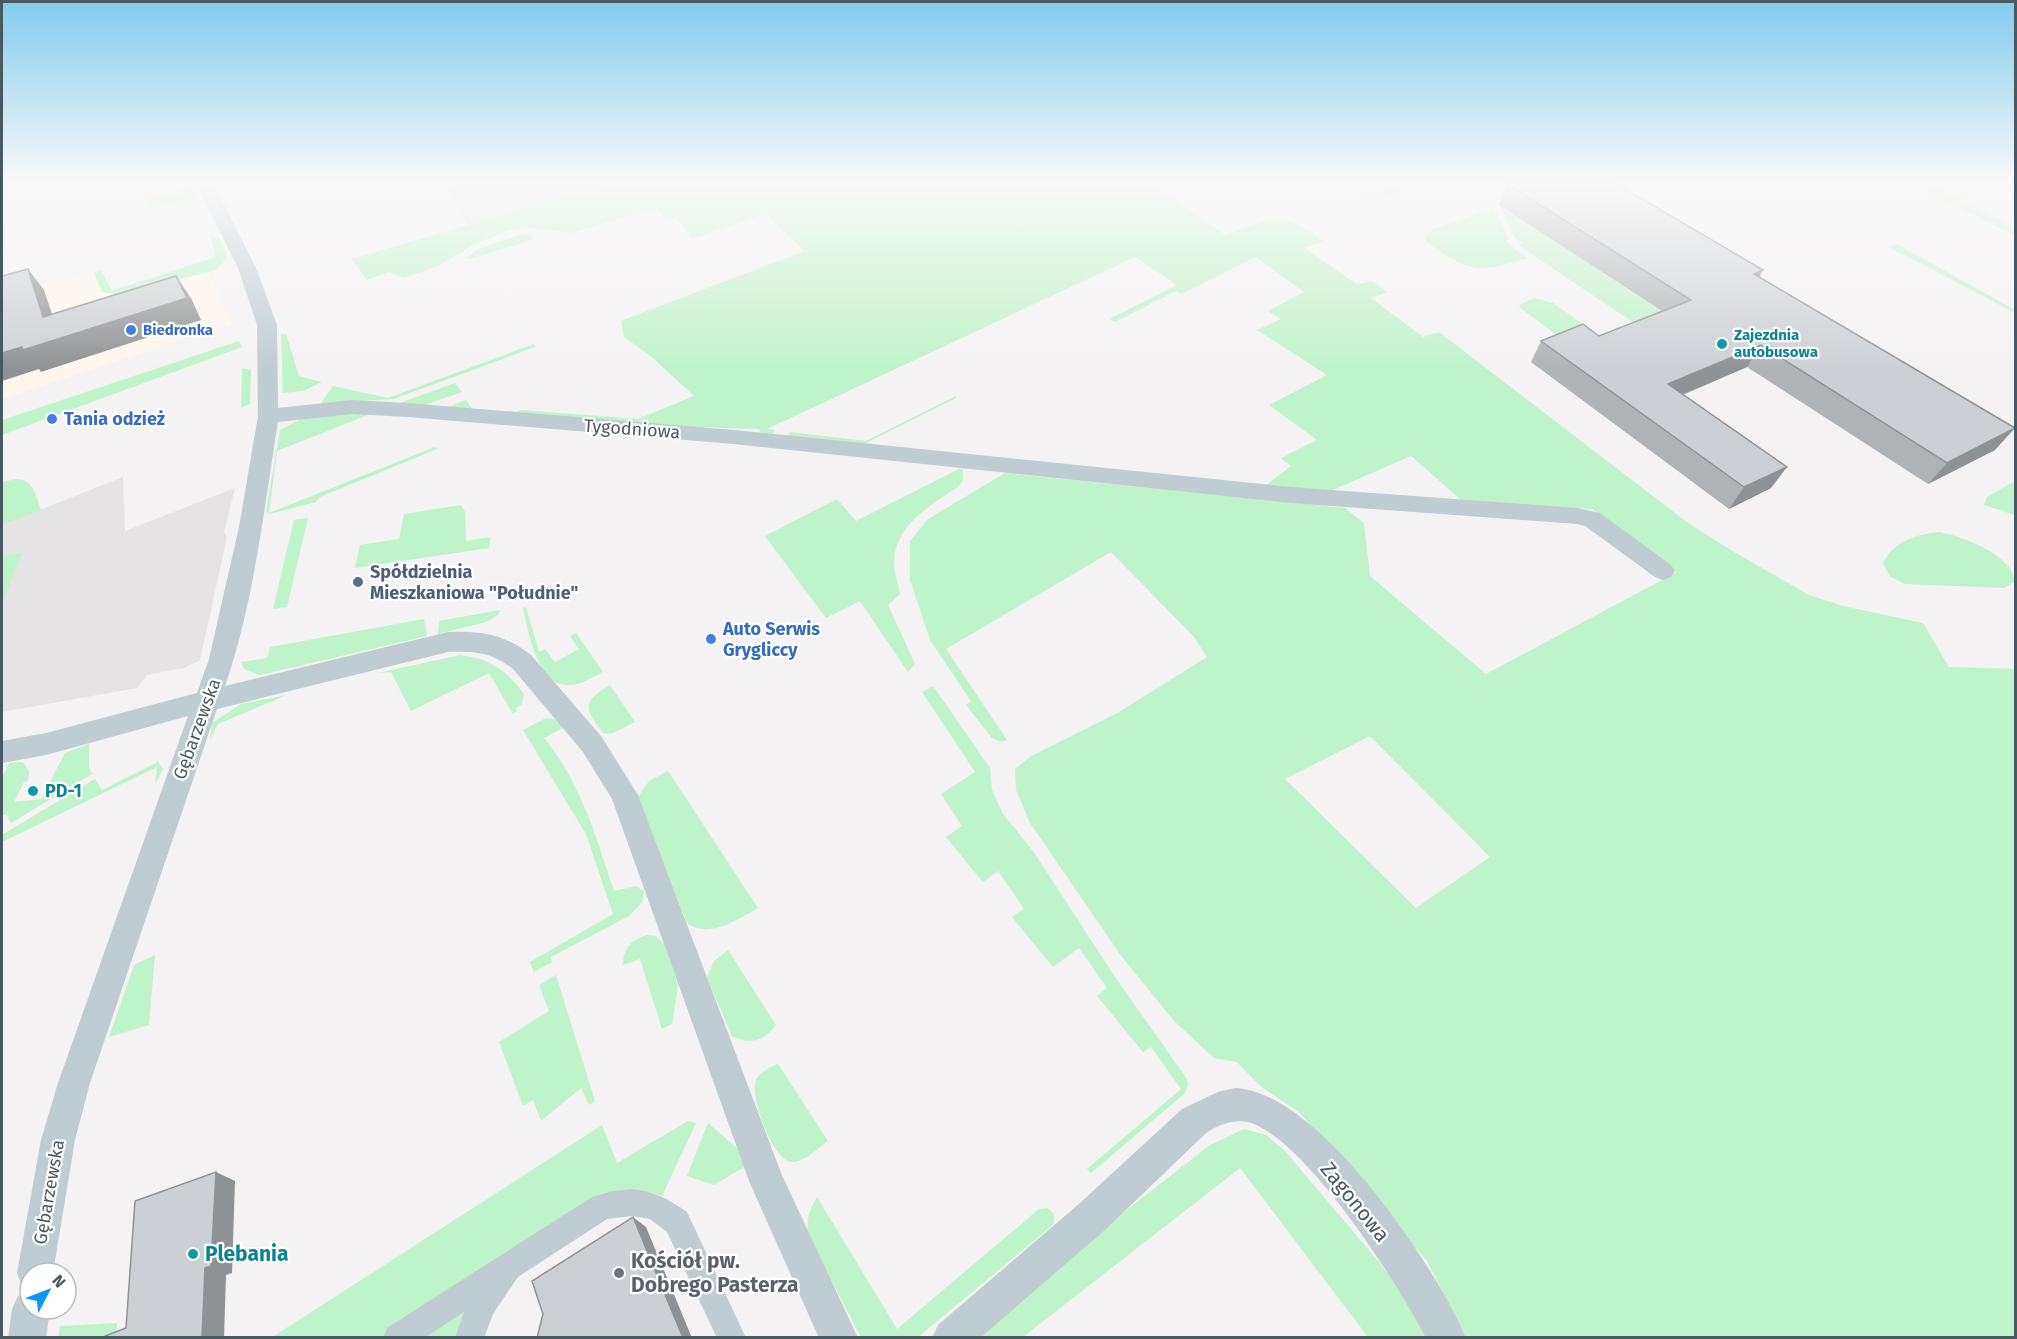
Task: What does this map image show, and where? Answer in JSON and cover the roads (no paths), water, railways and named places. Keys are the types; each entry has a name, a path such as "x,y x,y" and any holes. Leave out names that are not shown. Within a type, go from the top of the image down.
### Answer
{"street":[{"name":"Gębarzewska","path":"37,1261 58,1140 74,1083 225,648 250,527 268,416 267,326 247,268 236,245"},
{"name":"Tygodniowa","path":"268,416 352,407 406,410 734,437 1291,495 1586,518 1663,571"},
{"path":"2,752 46,744 206,701 448,642 481,641 511,653 522,662 592,744 624,795 766,1181 839,1338"},
{"name":"Zagonowa","path":"951,1338 1093,1216 1194,1121 1211,1108 1230,1105 1244,1105 1262,1110 1292,1129 1334,1173 1389,1243 1447,1338"},
{"path":"397,1338 602,1207 633,1202 647,1203 663,1210 677,1222 688,1240 732,1338"},
{"path":"469,1338 473,1319 487,1296 529,1252"},
{"path":"27,1338 29,1321"}],"place":[{"name":"Biedronka","path":"131,330"},
{"name":"Zajezdnia autobusowa","path":"1722,344"},
{"name":"Tania odzież","path":"52,419"},
{"name":"Spółdzielnia Mieszkaniowa \"Południe\"","path":"358,582"},
{"name":"Auto Serwis Grygliccy","path":"711,639"},
{"name":"PD-1","path":"33,791"},
{"name":"Plebania","path":"193,1254"},
{"name":"Kościół pw. Dobrego Pasterza","path":"619,1273"}]}
